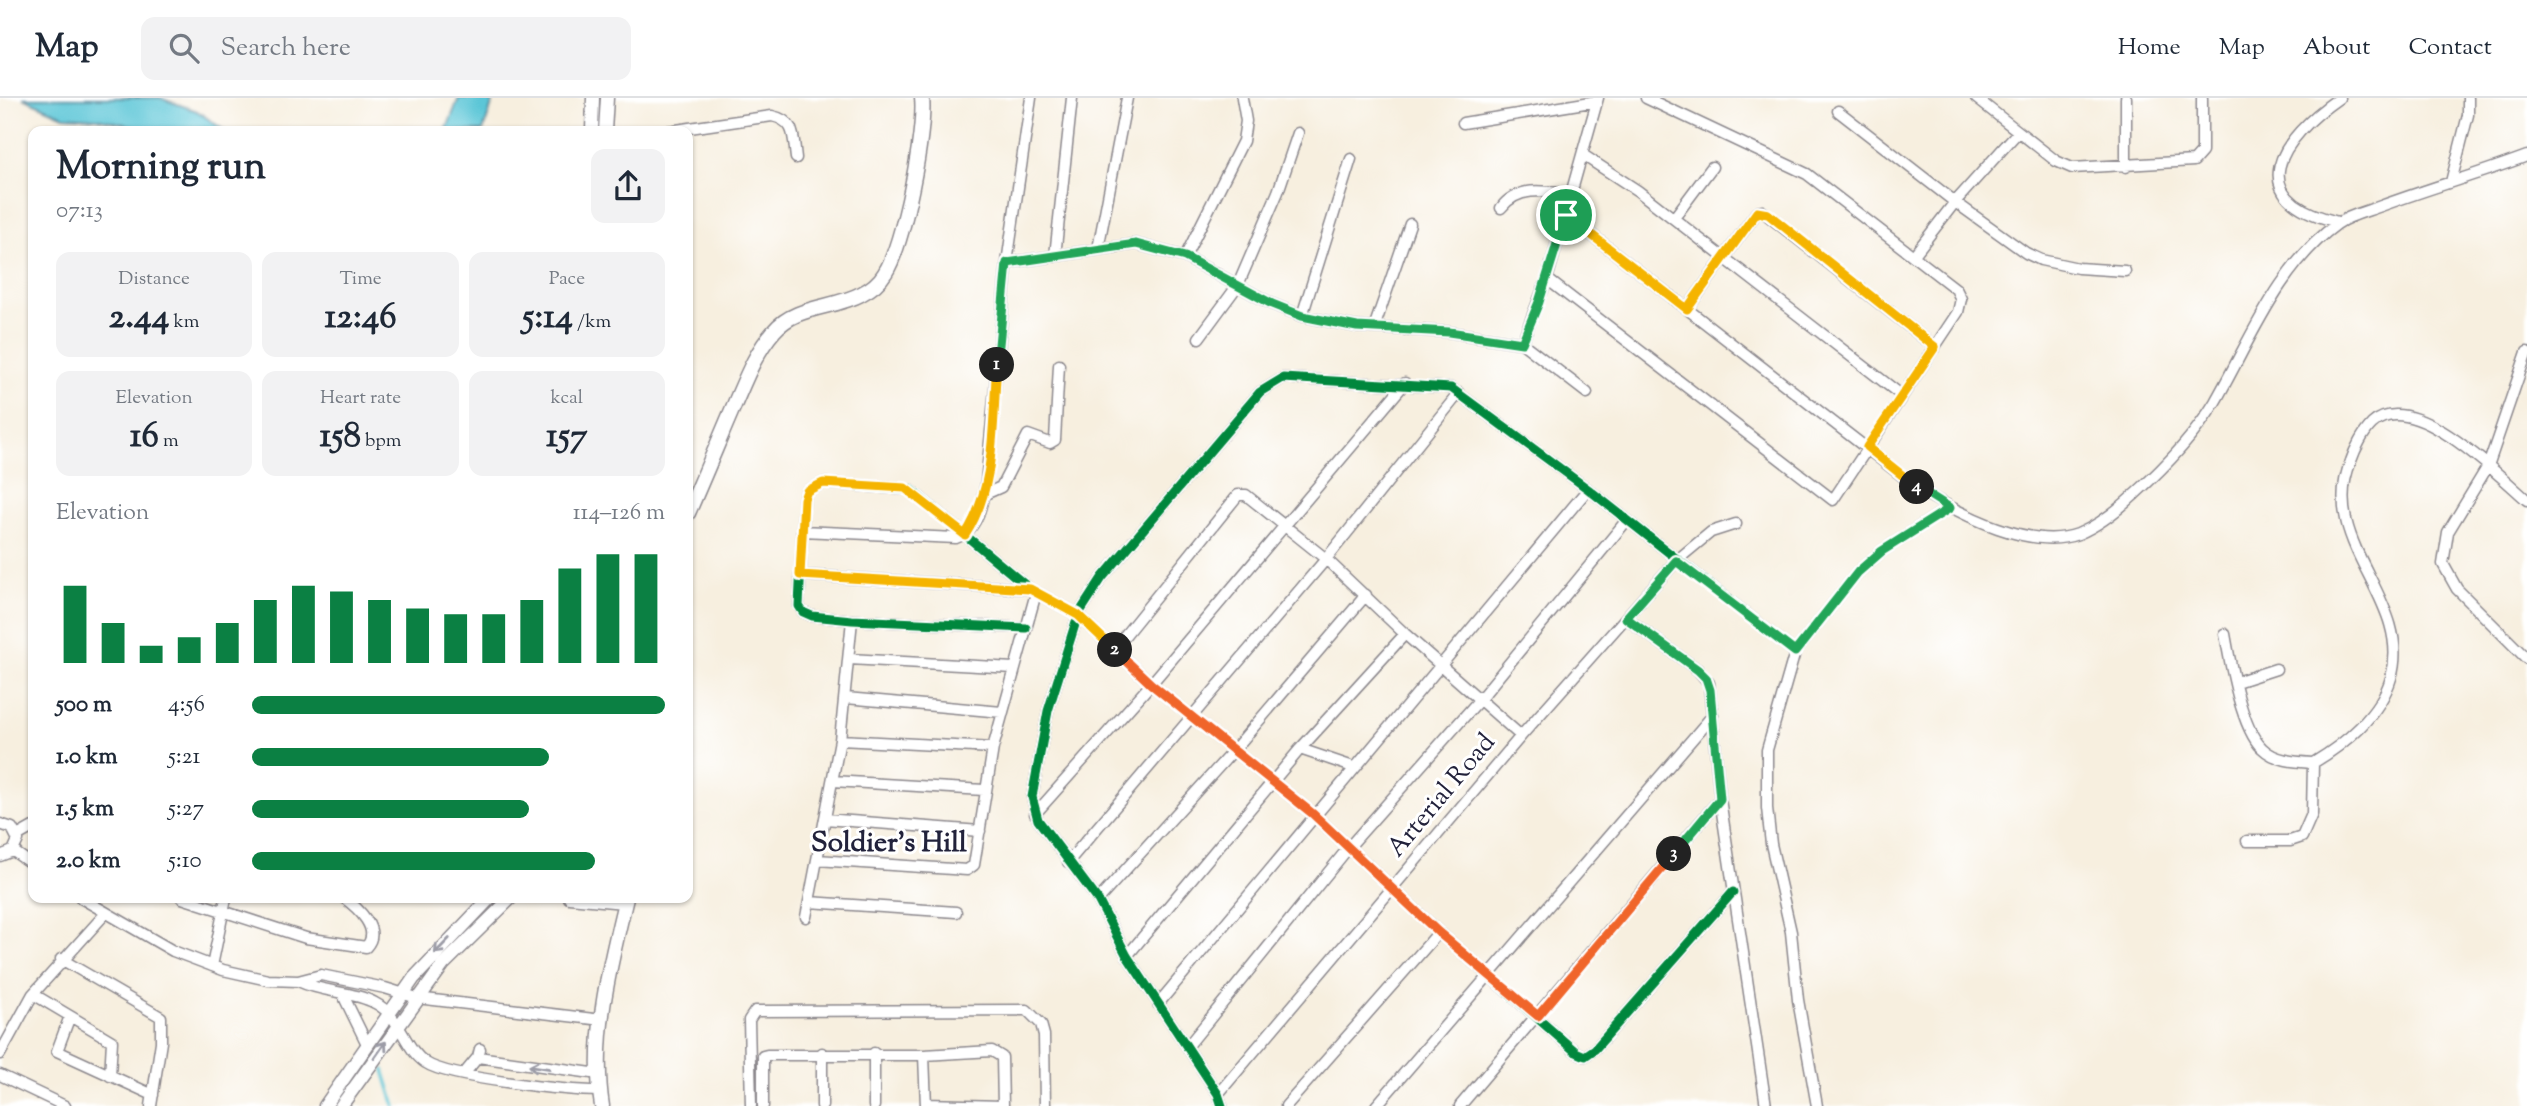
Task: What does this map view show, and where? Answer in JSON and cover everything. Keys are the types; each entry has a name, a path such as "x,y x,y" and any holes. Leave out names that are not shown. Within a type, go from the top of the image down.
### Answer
{"main road":[{"path":"693,501 755,358 775,329 811,309 864,293 877,284 886,271 896,248 918,155 923,126 922,98"},
{"path":"601,1099 599,1073 602,1020 624,903"}],"street":[{"path":"592,126 593,98"},
{"path":"605,126 607,98"},
{"path":"802,531 937,539 965,535 979,513 984,495 1007,263 1031,98"},
{"path":"1055,256 1072,98"},
{"path":"1185,257 1243,141 1246,121 1242,98"},
{"path":"1547,279 1833,500 1958,312 1961,299 1956,289 1807,174 1646,98"},
{"path":"1976,98 2056,161 2072,168 2194,161 2200,157 2202,98"},
{"path":"2126,98 2126,167"},
{"path":"2338,222 2311,215 2294,205 2283,192 2280,181 2284,151 2294,135 2339,98"},
{"path":"2451,182 2468,115 2468,98"},
{"path":"1098,249 1124,100"},
{"path":"1463,122 1598,100 1547,279 1522,343"},
{"path":"1838,111 1955,202 2041,260 2078,268 2125,271"},
{"path":"693,128 772,116 786,120 792,127 796,158"},
{"path":"1914,255 1955,202 2018,132"},
{"path":"1199,338 1238,285 1274,202 1298,133"},
{"path":"1583,155 1674,218 1901,395"},
{"path":"1566,215 1923,492 1990,526 2031,535 2077,534 2101,522 2153,478 2190,438 2213,404 2276,292 2300,260 2338,222 2527,156"},
{"path":"1302,316 1351,159"},
{"path":"1674,218 1712,167"},
{"path":"1501,208 1514,195 1527,192 1572,195"},
{"path":"1687,309 1757,212 1768,214 1935,347"},
{"path":"1374,328 1410,224"},
{"path":"1007,263 1136,244 1185,257 1302,316 1374,328 1449,332 1522,343 1587,393"},
{"path":"2527,352 2488,466 2448,532 2443,564 2457,589 2527,659"},
{"path":"984,495 1000,488 1028,435 1050,443 1055,440 1059,365"},
{"path":"1222,1106 1218,1094 1126,957 1098,900 1035,814 1033,784 1048,711 1078,615 1102,578 1260,392 1283,378 1451,387 1588,489 1676,561 1795,652"},
{"path":"1035,814 1151,684 1405,383"},
{"path":"1068,862 1326,559 1459,393"},
{"path":"2225,634 2252,734 2262,748 2278,757 2313,762 2351,737 2382,699 2391,677 2394,646 2383,604 2346,527 2342,507 2345,474 2370,426 2383,416 2409,415 2440,429 2527,500"},
{"path":"1026,628 852,620 812,616 803,611 799,606 800,575 807,491 823,483 905,488 1033,591 1078,615 1151,684 1313,814 1438,932 1491,974 1576,1052 1585,1056 1595,1049 1733,892"},
{"path":"1158,1004 1313,814 1588,489"},
{"path":"1114,649 1238,495 1246,495 1326,559 1405,634 1521,736"},
{"path":"1816,1106 1798,1000 1791,932 1771,844 1767,808 1767,750 1795,652 1858,572 1882,551 1950,508"},
{"path":"1187,1047 1349,847 1480,699 1627,520"},
{"name":"Arterial Road","path":"1218,1094 1395,889 1521,736 1676,561 1711,532 1736,524"},
{"path":"800,575 1033,591"},
{"path":"817,860 967,870 974,865 984,790 993,748 1026,628 1033,591"},
{"path":"1098,900 1234,750 1366,595"},
{"path":"1626,618 1706,678 1713,715 1720,799 1733,892 1766,1106"},
{"path":"806,917 840,740 852,620"},
{"path":"1126,957 1300,749 1405,634"},
{"path":"849,659 1014,668"},
{"path":"2236,682 2276,669"},
{"path":"846,698 1002,712"},
{"path":"1376,1106 1713,715"},
{"path":"840,740 993,748"},
{"path":"1300,749 1353,767"},
{"path":"2246,841 2290,841 2302,836 2312,814 2313,762"},
{"path":"833,781 984,790"},
{"path":"1466,1104 1720,799"},
{"path":"825,820 980,831"},
{"path":"0,824 12,828 17,836"},
{"path":"13,851 17,836 28,830"},
{"path":"0,856 13,851"},
{"path":"13,851 28,862"},
{"path":"809,902 956,912"},
{"path":"88,903 173,951 212,966 268,980 298,981 321,975 417,998 602,1020"},
{"path":"198,903 306,938 366,947 370,943 371,932 368,921 349,903"},
{"path":"212,966 225,903"},
{"path":"324,1106 432,956 486,903"},
{"path":"341,1106 443,965 506,903"},
{"path":"0,1054 33,994 61,959 105,914"},
{"path":"1286,1106 1438,932"},
{"path":"61,959 160,1017 161,1042 152,1101 110,1076 57,1051 69,1016"},
{"path":"298,981 318,990 373,1002 398,1024 424,1062 464,1074 569,1090 601,1099"},
{"path":"348,996 357,982"},
{"path":"33,994 110,1038 114,1048 110,1076"},
{"path":"348,996 367,1044"},
{"path":"751,1106 749,1020 755,1011 1027,1010 1041,1024 1044,1035 1045,1106"},
{"path":"464,1074 479,1053 571,1072 599,1073"},
{"path":"822,1053 822,1106"},
{"path":"763,1106 762,1056 822,1053 1000,1053 1003,1106 926,1105 924,1055"},
{"path":"874,1053 874,1106"},
{"path":"569,1090 571,1072"},
{"path":"0,1075 65,1106"}],"water":[{"path":"23,98 160,98 197,111 218,126 134,126 96,118 64,116"},
{"path":"459,98 494,98 485,126 448,126"}],"waterway":[{"path":"384,1070 395,1106"}],"cycle path":[{"path":"1222,1106 1218,1094 1127,956 1098,900 1038,820 1032,797 1048,711 1078,615 1102,578 1260,392 1283,378 1451,388 1588,489 1795,652 1858,572 1882,551 1950,507"},
{"path":"1026,628 852,620 812,616 803,612 799,606 804,499 807,491 823,483 911,490 1030,589 1078,615 1151,684 1313,814 1439,932 1576,1052 1585,1056 1595,1049 1733,892"}],"district":[{"name":"Soldier's Hill","path":"889,844"}],"route":[{"path":"1757,212 1768,214 1935,347 1867,447 1923,492 1950,508 1882,551 1858,572 1795,652 1676,561 1626,618 1678,654 1709,683 1720,799 1538,1016 1438,932 1313,814 1151,684 1078,615 1030,589 800,575 804,499 807,491 823,483 911,490 965,535 979,513 986,483 1007,263 1136,244 1185,257 1272,304 1302,316 1357,327 1449,332 1522,343 1539,302 1566,215 1687,309 1757,212"}]}
